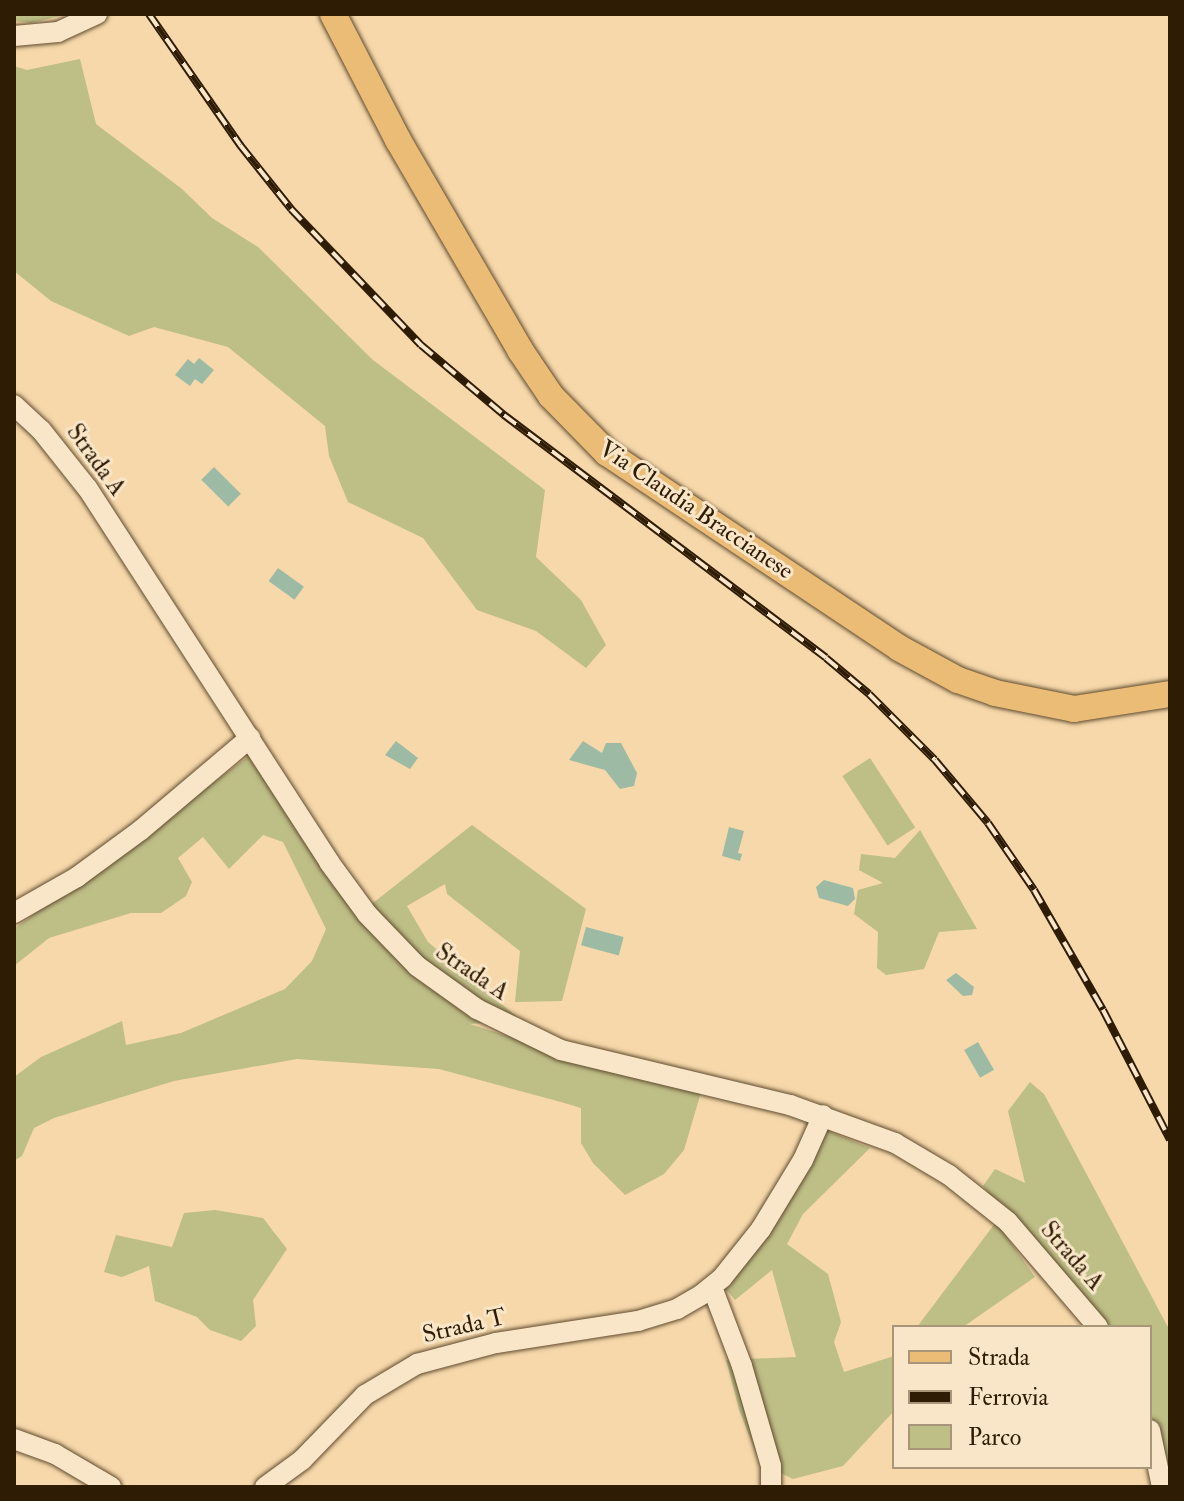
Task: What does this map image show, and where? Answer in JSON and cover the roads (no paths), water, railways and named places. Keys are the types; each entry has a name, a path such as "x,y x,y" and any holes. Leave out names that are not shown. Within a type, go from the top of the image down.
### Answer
{"main road":[{"name":"Via Claudia Braccianese","path":"333,14 406,153 520,350 551,396 607,453 899,648 958,680 995,693 1074,709 1170,694"}],"street":[{"path":"14,36 58,32 97,14"},
{"name":"Strada A","path":"14,405 41,430 88,489 329,862 367,914 409,959 461,1000 510,1027 577,1055 823,1115 895,1143 970,1190 1028,1243 1096,1325"},
{"path":"14,913 77,877 115,849 250,738"},
{"name":"Strada T","path":"265,1487 302,1460 365,1395 417,1364 478,1346 646,1319 677,1309 712,1287 761,1229 784,1194 823,1115"},
{"path":"712,1287 747,1381 773,1475 771,1487"},
{"path":"14,1439 55,1454 111,1487"},
{"path":"1152,1440 1162,1487"}],"railway":[{"path":"149,14 240,145 291,209 421,345 504,415 826,658 869,694 935,760 988,823 1034,890 1103,1010 1170,1140"}]}
